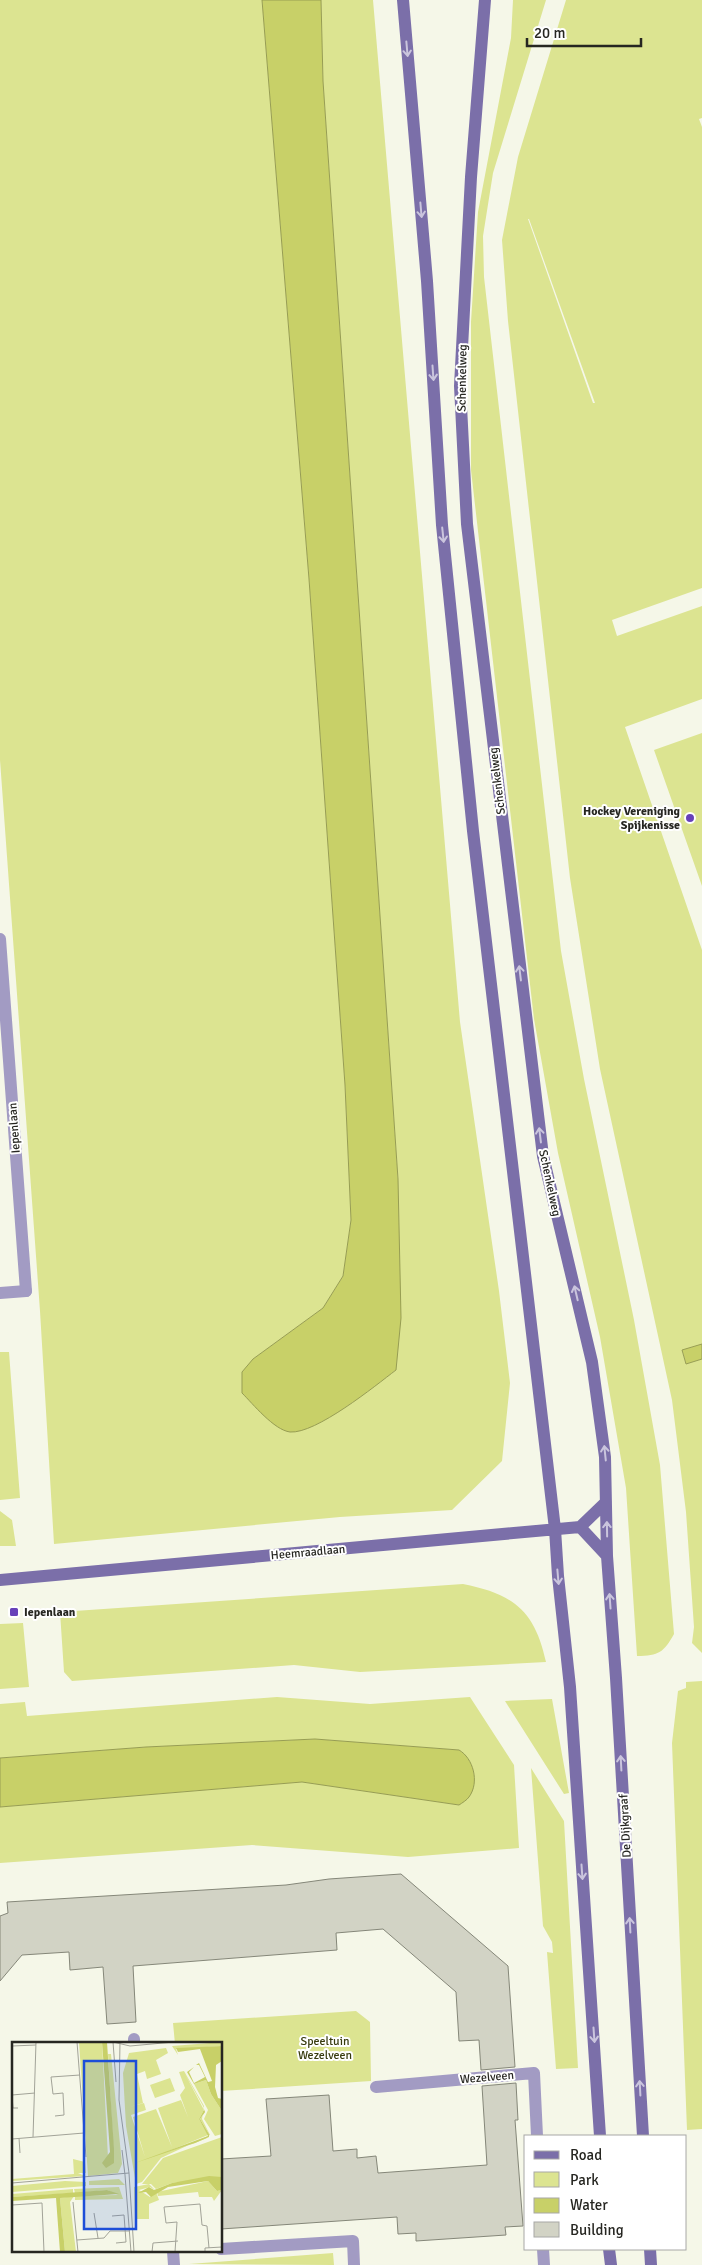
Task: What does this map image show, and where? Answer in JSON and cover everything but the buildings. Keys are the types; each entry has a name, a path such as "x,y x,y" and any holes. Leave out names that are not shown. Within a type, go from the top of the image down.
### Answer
{"main road":[{"path":"403,0 427,281 442,525 473,831 555,1529 558,1576 569,1666 600,2135"},
{"name":"Schenkelweg","path":"484,0 471,177 460,386 467,524 543,1156 592,1362 605,1458 607,1556"},
{"path":"606,1502 580,1527 607,1556"},
{"name":"Heemraadlaan","path":"0,1580 580,1527"},
{"name":"De Dijkgraaf","path":"607,1556 617,1686 643,2135"},
{"path":"609,2250 611,2265"},
{"path":"650,2250 651,2265"}],"street":[{"name":"Iepenlaan","path":"0,939 26,1291 0,1292"},
{"name":"Wezelveen","path":"376,2087 534,2072 537,2135"},
{"path":"222,2249 354,2241 354,2265"},
{"path":"543,2250 544,2265"}],"green space":[{"path":"0,0 262,0 309,579 345,1085 351,1220 343,1276 323,1308 253,1359 302,1430 346,1407 396,1370 398,1179 323,81 321,0 373,0 460,1022 499,1291 510,1383 502,1461 452,1510 340,1517 54,1544 40,1311 0,760"},
{"path":"513,0 546,0 493,173 483,236 484,277 561,951 584,1079 634,1320 660,1465 674,1634 660,1652 644,1656 637,1656 626,1488 600,1337 558,1153 534,1019 471,470 471,322 478,212 511,38"},
{"path":"566,0 702,0 702,118 699,119 702,127 702,588 612,620 617,636 702,606 702,699 625,727 702,950 702,1344 682,1351 686,1364 702,1359 702,1653 692,1643 694,1627 686,1512 672,1400 600,1069 570,878 508,321 502,240 518,157","holes":["529,219 595,403 593,403"]},
{"name":"Hockey Vereniging Spijkenisse","path":"702,733 702,886 654,750"},
{"path":"0,1352 9,1352 20,1498 0,1500"},
{"path":"0,1511 12,1520 16,1546 0,1546"},
{"path":"463,1584 496,1593 520,1608 536,1630 546,1662 360,1672 294,1665 72,1681 64,1672 60,1612"},
{"path":"23,1623 29,1687 0,1689 0,1624"},
{"path":"702,1681 702,2129 687,2130 672,1743 678,1691 686,1688 686,1682"},
{"path":"277,1697 370,1704 470,1697 514,1765 519,1848 408,1857 252,1845 0,1863 0,1807 302,1782 459,1805 474,1773 459,1750 315,1739 146,1747 0,1758 0,1704 25,1702 27,1716"},
{"path":"552,1699 569,1793 564,1794 505,1701"},
{"path":"531,1768 564,1821 578,2068 556,2069 547,1952 553,1953 552,1942 543,1926"},
{"name":"Speeltuin Wezelveen","path":"356,2011 370,2022 371,2081 222,2091 222,2042 175,2042 173,2023"},
{"path":"333,2253 334,2265 189,2264"}],"water":[{"path":"262,0 321,0 323,81 398,1179 401,1318 396,1370 345,1408 315,1425 301,1431 290,1432 277,1427 242,1393 242,1372 253,1359 323,1308 343,1276 351,1220 345,1085 309,579"},
{"path":"702,1344 702,1359 686,1364 682,1350"},
{"path":"315,1739 459,1750 471,1764 474,1778 472,1791 468,1798 459,1805 302,1782 0,1807 0,1758 146,1747"}],"place":[{"name":"Hockey Vereniging Spijkenisse","path":"690,818"},
{"name":"Iepenlaan","path":"14,1612"}]}
